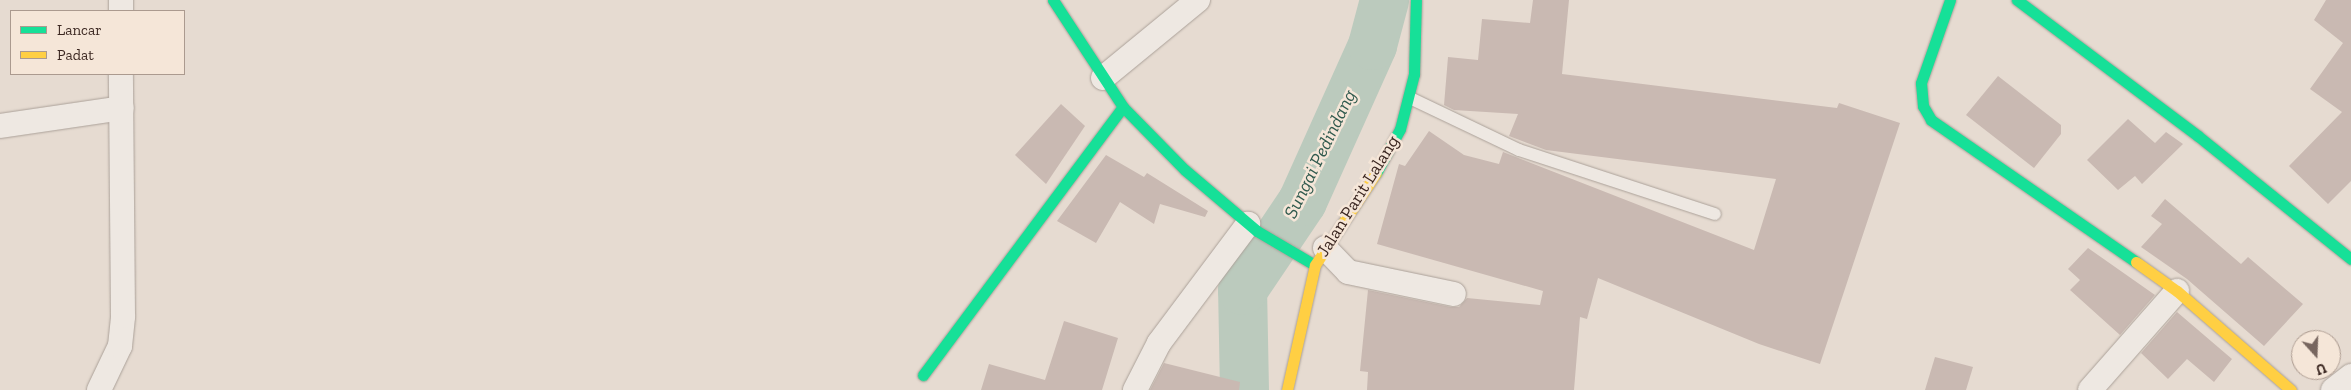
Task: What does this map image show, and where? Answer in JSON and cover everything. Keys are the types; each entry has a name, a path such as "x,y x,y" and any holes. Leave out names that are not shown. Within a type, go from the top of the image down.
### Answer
{"street":[{"path":"1053,0 1123,107 1185,170 1252,228 1285,245 1320,257 1348,272 1454,294"},
{"path":"1103,78 1198,0"},
{"name":"Jalan Parit Lalang","path":"1287,390 1320,257 1386,158 1410,98 1416,0"},
{"path":"1950,0 1921,84 1922,106 1931,120 2177,291 2291,390"},
{"path":"2017,0 2198,136 2351,259"},
{"path":"99,390 120,346 123,316 121,75"},
{"path":"922,375 1123,107"},
{"path":"0,126 122,108"},
{"path":"1135,390 1159,343 1252,228"},
{"path":"2090,390 2177,291"},
{"path":"2333,390 2351,376"}],"lane":[{"path":"1410,98 1519,150 1715,214"}],"building":[{"path":"1533,0 1569,0 1562,74 1837,108 1839,103 1900,123 1820,364 1759,344 1598,278 1587,319 1580,317 1574,390 1367,390 1368,372 1360,371 1368,290 1451,307 1459,307 1467,298 1540,305 1543,291 1377,244 1399,164 1405,166 1429,131 1464,155 1499,164 1503,152 1754,250 1776,179 1546,150 1509,136 1518,114 1454,110 1444,105 1448,57 1478,60 1482,19 1530,23"},
{"path":"2326,0 2351,0 2351,181 2328,204 2289,166 2342,112 2310,89 2343,43 2314,20"},
{"path":"1998,76 2061,125 2061,134 2034,168 1966,115"},
{"path":"1061,104 1085,126 1046,184 1015,155"},
{"path":"2128,119 2155,143 2166,132 2183,144 2142,184 2135,176 2118,190 2087,160"},
{"path":"1106,155 1144,177 1147,173 1208,211 1205,217 1160,204 1154,224 1120,202 1096,243 1057,221"},
{"path":"2165,199 2241,264 2248,257 2303,304 2264,346 2187,279 2141,247 2162,224 2151,216"},
{"path":"2088,248 2155,295 2120,335 2070,290 2080,280 2068,269"},
{"path":"2177,312 2232,359 2214,382 2187,359 2168,379 2141,353"},
{"path":"1064,321 1118,338 1102,390 981,390 989,364 1045,380"},
{"path":"1935,357 1973,367 1966,390 1925,390"},
{"path":"1164,363 1240,382 1239,390 1150,390"}],"waterway":[{"name":"Sungai Pedindang","path":"1244,390 1242,290 1302,201 1372,45 1384,0"}],"traffic: fast":[{"path":"1053,0 1123,107 1185,170 1257,231 1315,265"},
{"path":"1376,173 1400,129 1414,74 1416,0"},
{"path":"1950,0 1921,83 1923,106 1931,120 2136,262"},
{"path":"2017,0 2198,136 2351,259"},
{"path":"923,375 1123,107"}],"traffic: slow":[{"path":"1287,390 1315,265 1376,173"},
{"path":"2136,262 2177,291 2291,390"}]}
